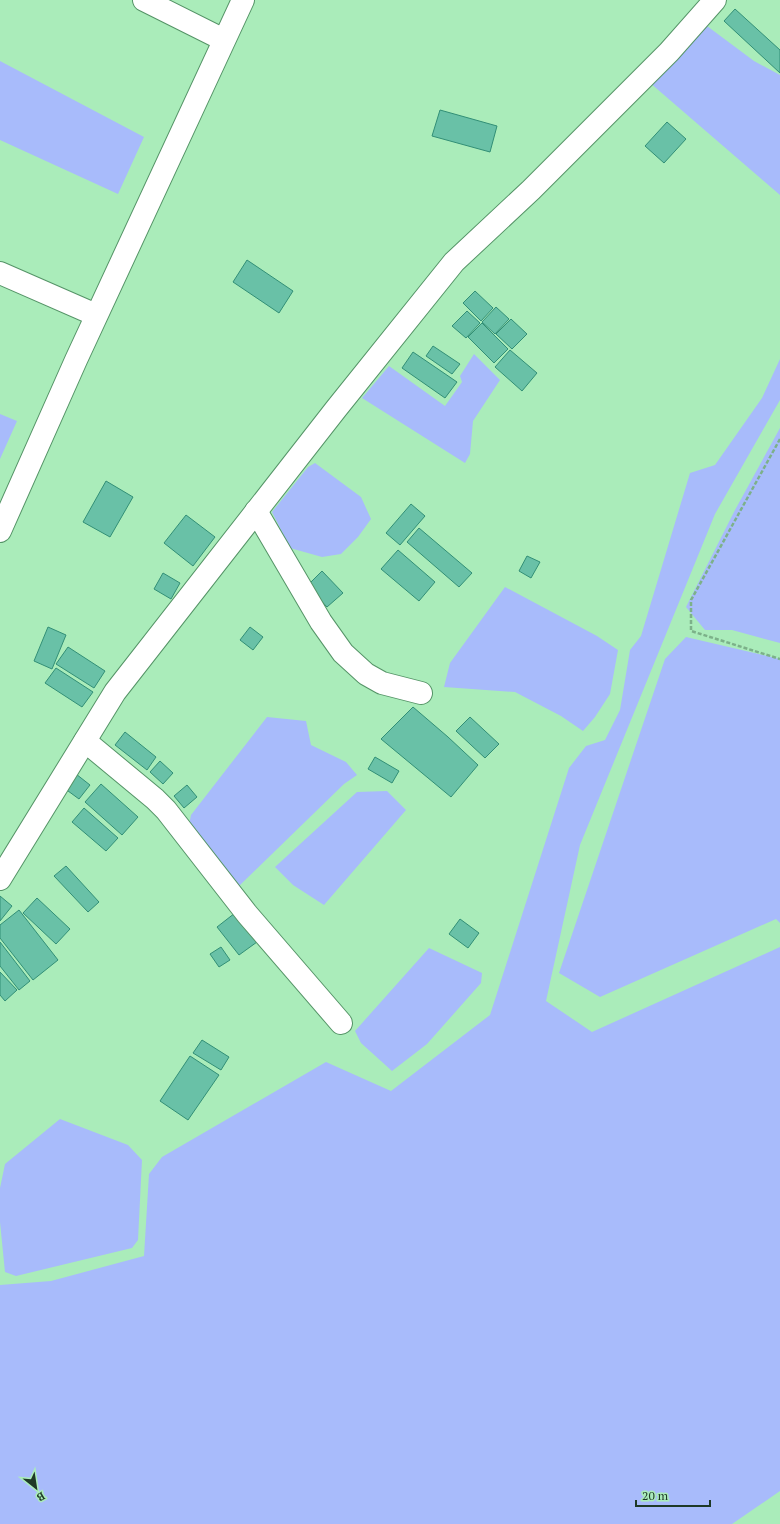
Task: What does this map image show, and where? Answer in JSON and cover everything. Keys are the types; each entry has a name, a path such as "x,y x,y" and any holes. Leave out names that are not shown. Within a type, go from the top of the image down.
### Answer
{"street":[{"path":"144,0 224,40"},
{"path":"0,531 96,315 243,0"},
{"path":"0,879 115,692 256,511 454,262 531,190 669,52 715,0"},
{"path":"0,273 96,315"},
{"path":"256,511 321,622 343,653 366,674 382,684 421,693"},
{"path":"85,741 155,799 166,810 247,914 341,1023"}],"path":[{"path":"780,438 691,600 691,631 780,659"}],"water":[{"path":"707,26 754,61 780,75 780,195 649,82"},
{"path":"0,61 144,137 118,194 0,140"},
{"path":"474,354 500,380 473,421 470,454 465,463 362,398 389,366 445,406 462,382 460,376"},
{"path":"780,359 780,400 715,514 580,845 546,1001 592,1032 780,947 780,1491 732,1524 0,1524 0,1285 51,1281 144,1256 149,1174 162,1157 326,1062 391,1091 490,1015 569,768 586,746 605,740 620,710 630,650 641,636 690,473 715,465 762,398"},
{"path":"0,414 17,421 0,459"},
{"path":"780,428 780,643 732,630 705,630 686,607 735,510"},
{"path":"315,463 361,497 371,519 358,537 341,554 322,557 290,548 272,512 308,467"},
{"path":"505,587 597,636 618,650 610,694 595,717 583,731 561,716 515,692 444,687 450,663"},
{"path":"686,637 780,659 780,923 776,919 600,997 559,973 665,659"},
{"path":"267,717 306,721 311,745 346,762 357,775 344,784 239,886 189,825 191,815"},
{"path":"387,791 406,810 324,905 293,885 275,867 357,792"},
{"path":"429,948 482,973 481,983 427,1044 392,1071 361,1043 355,1031"},
{"path":"60,1119 128,1145 142,1160 138,1240 132,1248 16,1276 5,1272 0,1222 0,1188 5,1164"}],"building":[{"path":"735,9 780,50 780,73 724,21"},
{"path":"440,110 497,126 490,152 432,136"},
{"path":"667,122 686,139 664,163 645,146"},
{"path":"247,260 293,291 279,313 233,282"},
{"path":"475,291 493,308 481,321 463,303"},
{"path":"496,307 509,319 495,334 482,322"},
{"path":"467,311 480,323 466,338 452,326"},
{"path":"511,319 527,334 512,349 496,334"},
{"path":"482,323 508,349 494,363 468,337"},
{"path":"433,346 460,364 452,374 426,356"},
{"path":"510,350 537,373 522,391 495,367"},
{"path":"413,352 457,382 445,398 402,368"},
{"path":"106,481 133,497 110,537 83,522"},
{"path":"411,504 425,516 400,545 386,533"},
{"path":"186,515 215,537 193,566 164,543"},
{"path":"419,528 472,573 459,587 407,542"},
{"path":"398,550 435,582 419,601 381,569"},
{"path":"527,556 540,562 531,578 519,571"},
{"path":"322,571 343,593 327,607 307,586"},
{"path":"163,573 180,583 171,599 154,589"},
{"path":"48,627 66,635 52,669 34,661"},
{"path":"250,627 263,637 253,650 240,640"},
{"path":"68,647 105,671 94,688 56,664"},
{"path":"56,668 93,692 82,707 45,683"},
{"path":"413,707 478,765 451,797 381,739"},
{"path":"470,717 499,744 485,758 456,731"},
{"path":"125,732 156,757 147,770 115,745"},
{"path":"375,757 399,771 392,783 368,769"},
{"path":"160,761 173,773 163,784 150,772"},
{"path":"76,774 90,785 79,799 64,788"},
{"path":"101,784 138,817 122,835 85,802"},
{"path":"187,785 197,797 184,808 174,796"},
{"path":"84,808 118,838 106,851 72,822"},
{"path":"66,866 99,902 88,912 54,876"},
{"path":"0,896 12,906 0,921"},
{"path":"37,898 70,929 56,944 23,913"},
{"path":"19,910 58,960 33,980 0,938 0,925"},
{"path":"235,913 257,942 239,955 217,927"},
{"path":"460,919 479,933 468,948 449,934"},
{"path":"0,942 30,981 19,990 0,966"},
{"path":"221,947 230,960 219,967 210,954"},
{"path":"0,972 17,990 5,1001 0,995"},
{"path":"202,1040 229,1057 221,1070 193,1053"},
{"path":"190,1056 219,1075 188,1120 160,1101"}]}
